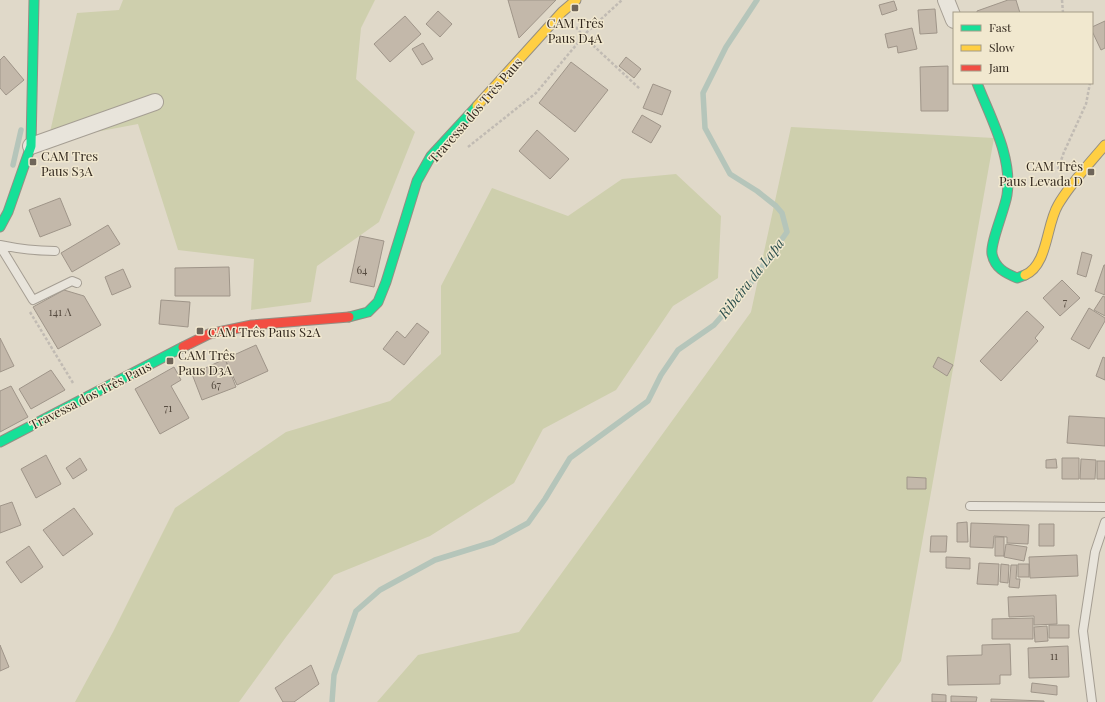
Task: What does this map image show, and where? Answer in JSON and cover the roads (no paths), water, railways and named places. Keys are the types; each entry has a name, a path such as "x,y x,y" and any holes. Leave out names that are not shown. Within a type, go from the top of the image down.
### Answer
{"street":[{"path":"0,227 8,212 31,146 34,0"},
{"name":"Travessa dos Três Paus","path":"0,442 209,334 252,324 352,317 368,312 378,302 386,282 417,181 431,156 562,12 576,0"},
{"path":"946,0 953,18"},
{"path":"977,84 1006,160 1008,184 1004,209 993,241 991,253 996,265 1003,272 1017,278 1029,274 1038,265 1057,206 1105,145"},
{"path":"31,146 155,102"}],"lane":[{"path":"0,245 15,249 55,251"},
{"path":"0,245 33,300 72,281 77,283"},
{"path":"970,506 1105,507"},
{"path":"1092,702 1083,631 1095,552 1105,522"}],"waterway":[{"name":"Ribeira da Lapa","path":"332,702 334,675 356,611 380,590 435,560 493,542 528,523 545,499 570,458 648,401 661,375 678,350 714,325 750,284 787,232 782,213 776,206 757,191 730,174 705,128 703,93 726,47 757,0"},
{"path":"13,165 21,130"}],"place":[{"name":"CAM Três Paus D4A","path":"575,8"},
{"name":"CAM Tres Paus S3A","path":"33,162"},
{"name":"CAM Três Paus Levada D","path":"1091,172"},
{"name":"CAM Três Paus S2A","path":"200,331"},
{"name":"CAM Três Paus D3A","path":"170,361"}]}
